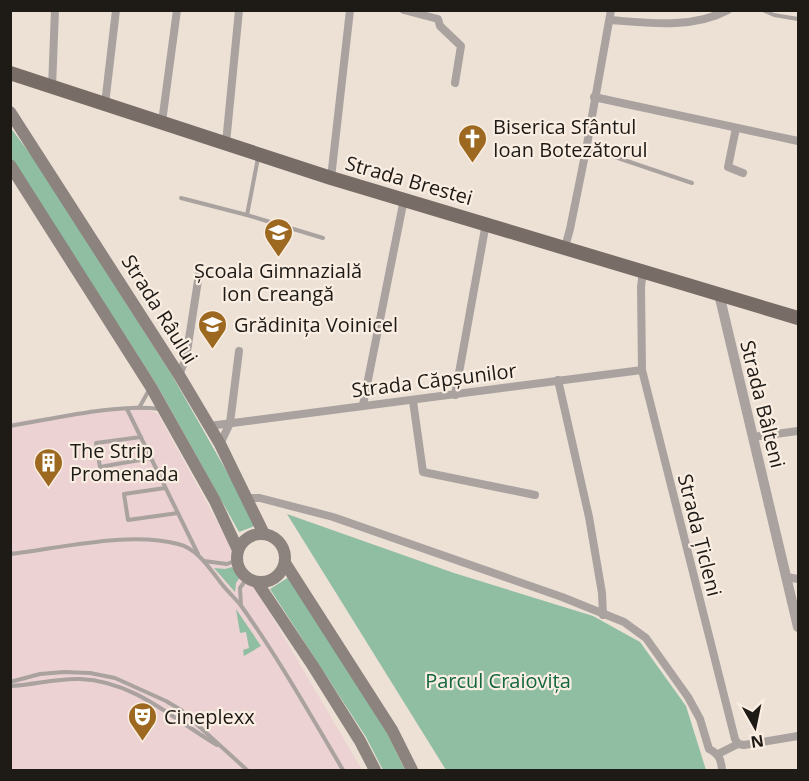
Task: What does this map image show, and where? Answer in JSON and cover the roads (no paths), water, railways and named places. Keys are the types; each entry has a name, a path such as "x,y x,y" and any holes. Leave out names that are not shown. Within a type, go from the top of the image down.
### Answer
{"main road":[{"name":"Strada Brestei","path":"10,73 331,178 798,318"},
{"name":"Strada Râului","path":"10,112 178,375 220,444 264,534 275,538 282,546 285,563 392,730 412,771"},
{"path":"10,165 151,387 215,501 237,555 240,571 252,580 313,666 360,741 375,771"},
{"path":"237,555 248,538 264,534"},
{"path":"252,580 264,582 276,577 285,563"}],"street":[{"path":"52,88 55,10"},
{"path":"105,104 116,10"},
{"path":"162,122 177,10"},
{"path":"226,143 239,10"},
{"path":"331,178 350,10"},
{"path":"404,10 438,19 440,26 461,46 455,84"},
{"path":"564,247 570,229 586,150 611,10"},
{"path":"610,20 670,23 713,19 728,10"},
{"path":"594,97 798,141"},
{"path":"736,128 728,167 743,173"},
{"path":"363,405 404,200"},
{"path":"455,395 486,223"},
{"name":"Strada Țicleni","path":"643,271 641,287 642,370 726,705 738,744"},
{"path":"178,375 186,358 199,274"},
{"name":"Strada Bâlteni","path":"719,294 798,627"},
{"path":"220,444 230,423 239,351"},
{"name":"Strada Căpșunilor","path":"209,426 642,370"},
{"path":"558,380 589,517 602,593 603,615"},
{"path":"413,401 423,472 535,495"},
{"path":"753,437 798,430"},
{"path":"247,498 260,498 333,517 562,597 624,622 646,638 688,697 700,719 709,749 718,754 722,771"},
{"path":"786,577 798,579"},
{"path":"718,754 738,744 798,736"}],"lane":[{"path":"763,10 774,15 798,19"},
{"path":"586,150 612,156 692,183"},
{"path":"247,214 259,154"},
{"path":"181,198 247,214 323,238"},
{"path":"139,408 151,387"},
{"path":"127,409 201,559"},
{"path":"10,426 127,409 164,410"},
{"path":"141,437 96,443 100,466 151,458"},
{"path":"165,488 124,494 128,520 178,513"},
{"path":"10,554 121,540 156,540 181,544 201,559 241,606 344,771"},
{"path":"201,559 227,564 237,555"},
{"path":"241,606 240,588 252,580"},
{"path":"10,684 40,674 64,672 90,673 115,678 181,710 247,771"},
{"path":"10,684 82,679 117,687 147,698 226,750"}],"place":[{"name":"Biserica Sfântul Ioan Botezătorul","path":"472,164"},
{"name":"Școala Gimnazială Ion Creangă","path":"278,258"},
{"name":"Grădinița Voinicel","path":"213,350"},
{"name":"The Strip Promenada","path":"49,488"},
{"name":"Cineplexx","path":"143,742"}],"park label":[{"name":"Parcul Craiovița","path":"498,680"}]}
